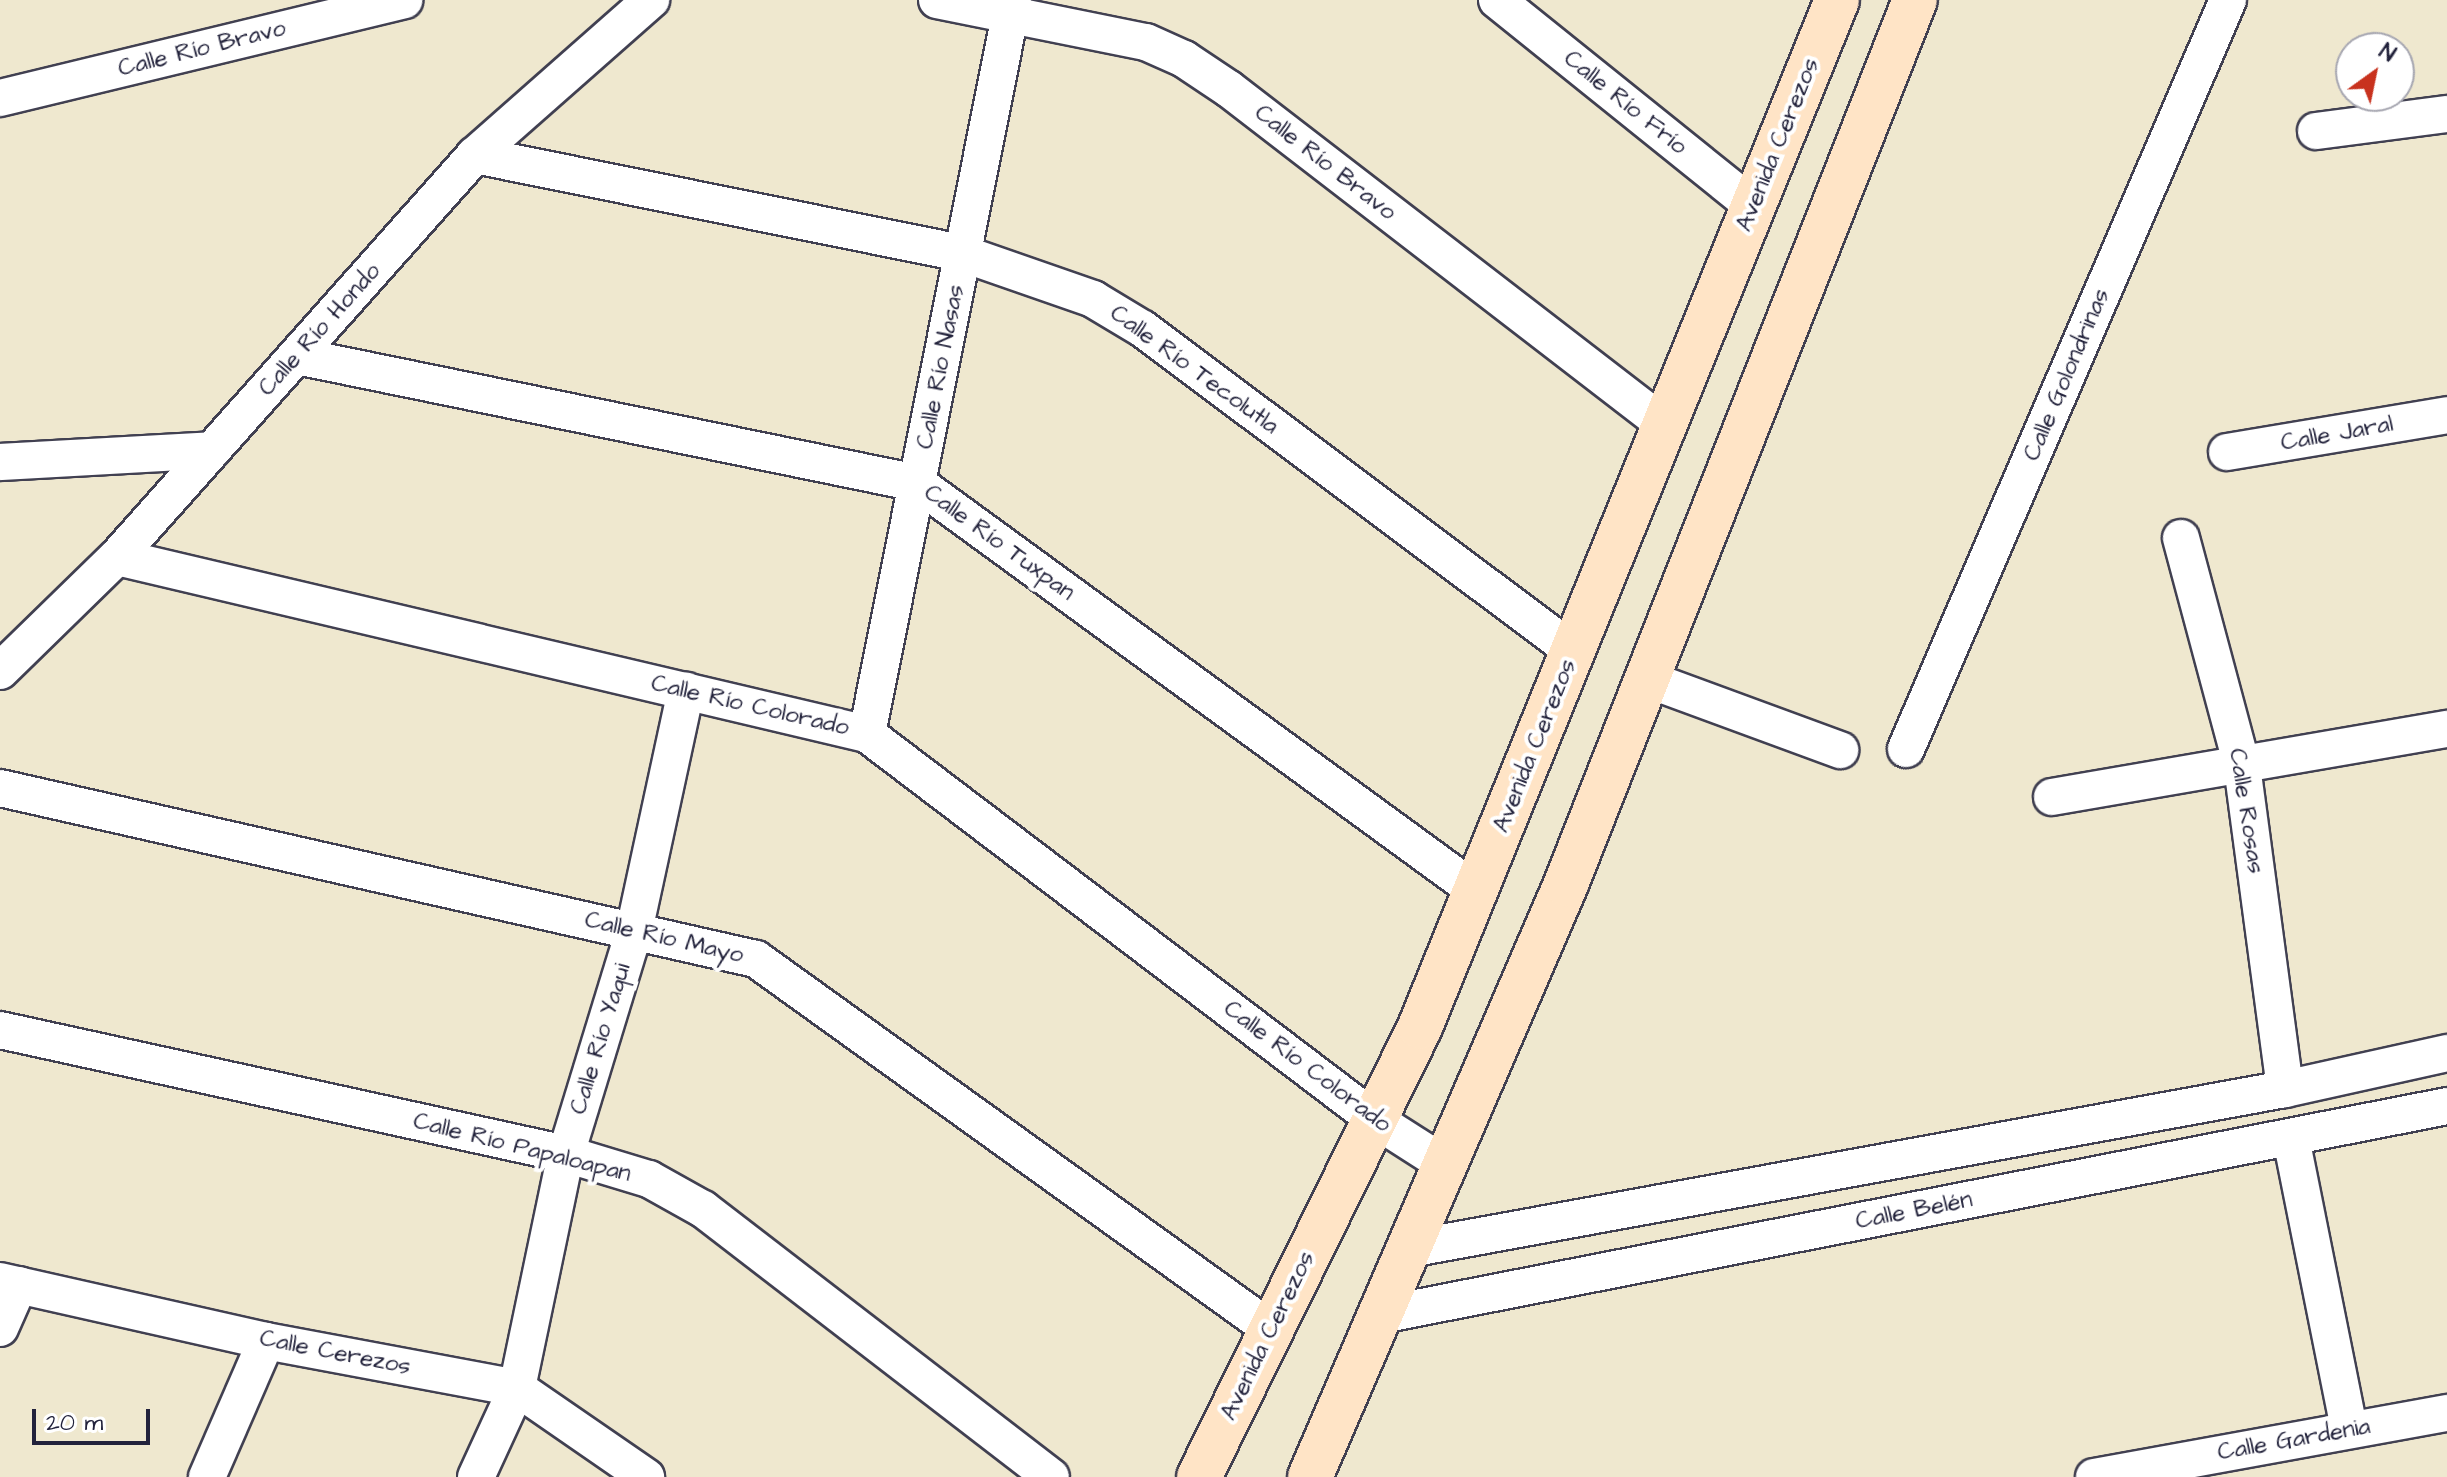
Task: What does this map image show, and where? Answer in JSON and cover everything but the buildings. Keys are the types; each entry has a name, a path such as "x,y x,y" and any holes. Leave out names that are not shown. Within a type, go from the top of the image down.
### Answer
{"street":[{"name":"Calle Río Bravo","path":"0,98 404,0"},
{"name":"Calle Río Hondo","path":"0,671 117,557 475,155 651,0"},
{"name":"Calle Río Bravo","path":"937,0 1012,7 1146,42 1184,59 1229,89 1665,425"},
{"name":"Calle Río Frío","path":"1497,0 1753,206"},
{"name":"Avenida Cerezos","path":"1199,1477 1420,1027 1837,0"},
{"path":"1310,1477 1566,884 1915,0"},
{"name":"Calle Golondrinas","path":"1906,749 2228,0"},
{"name":"Calle Río Nasas","path":"867,734 1012,7"},
{"path":"2316,131 2447,114"},
{"name":"Calle Río Tecolutla","path":"475,155 964,254 1093,299 1143,329 1573,651"},
{"name":"Calle Río Tuxpan","path":"297,356 917,483 1476,891"},
{"name":"Calle Jaral","path":"2227,452 2447,415"},
{"path":"0,462 212,450"},
{"name":"Calle Rosas","path":"2181,538 2242,766 2285,1089"},
{"name":"Calle Río Colorado","path":"117,557 867,734 1374,1119 1446,1165"},
{"path":"1647,679 1840,750"},
{"name":"Calle Río Yaqui","path":"476,1477 517,1388 566,1154 634,931 686,691"},
{"path":"2052,797 2447,729"},
{"name":"Calle Río Mayo","path":"0,788 756,959 1272,1330"},
{"name":"Calle Río Papaloapan","path":"0,1030 566,1154 649,1179 703,1209 1051,1477"},
{"path":"1409,1249 2285,1089 2447,1053"},
{"name":"Calle Belén","path":"1381,1315 2447,1106"},
{"path":"2291,1138 2349,1429"},
{"path":"0,1328 10,1283"},
{"name":"Calle Cerezos","path":"10,1283 266,1341 517,1388 646,1477"},
{"path":"207,1477 266,1341"},
{"name":"Calle Gardenia","path":"2094,1477 2447,1413"}]}
